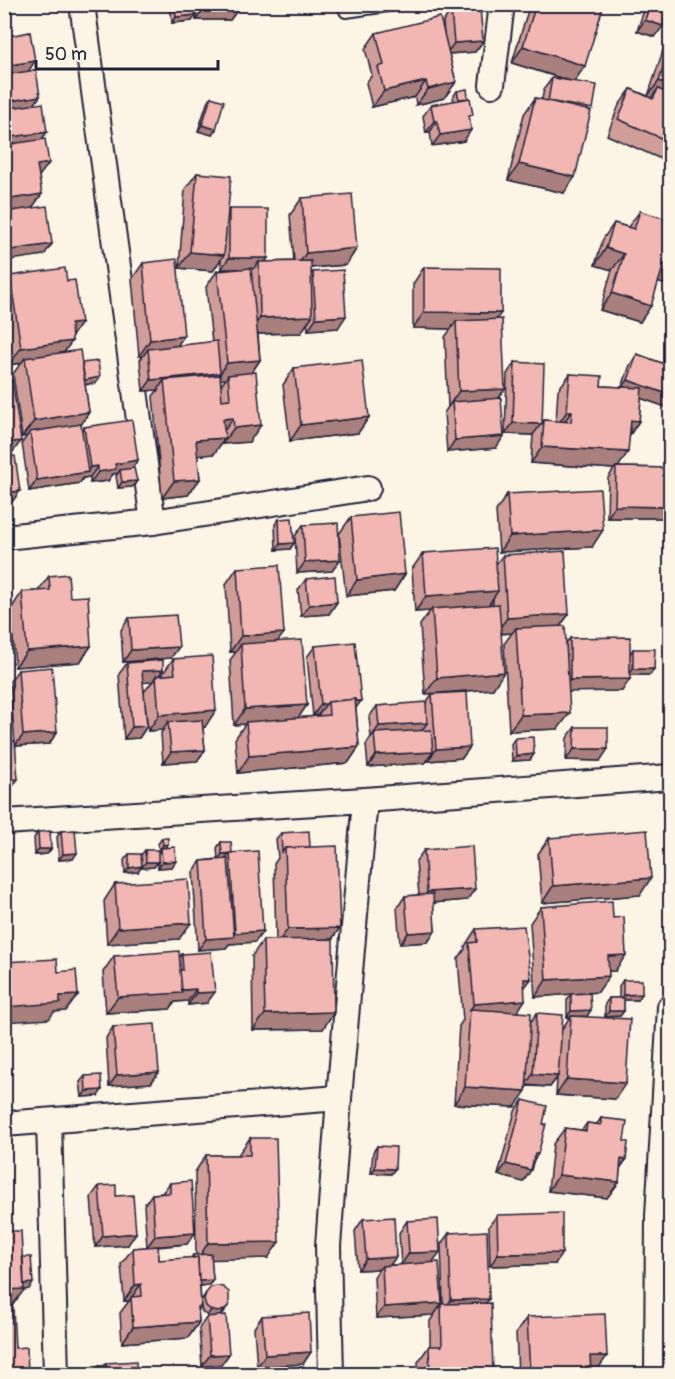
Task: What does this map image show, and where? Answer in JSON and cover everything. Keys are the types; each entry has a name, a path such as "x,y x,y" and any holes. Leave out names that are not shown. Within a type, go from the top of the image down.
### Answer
{"street":[{"path":"82,4 153,522"},
{"path":"492,85 502,4"},
{"path":"4,537 153,522 368,488"},
{"path":"4,822 365,800 670,777"},
{"path":"332,1374 328,1246 365,800"},
{"path":"657,1374 658,1216 670,1007"},
{"path":"4,1124 339,1098"},
{"path":"50,1121 56,1374"}],"lane":[{"path":"345,11 395,4"}],"building":[{"path":"175,4 194,4 196,15 176,17"},
{"path":"536,4 604,4 585,66 523,46"},
{"path":"650,4 670,4 670,10 668,9 663,26 645,20"},
{"path":"480,8 483,41 454,43 451,10"},
{"path":"440,17 456,82 428,89 426,81 384,91 378,67 384,65 376,33"},
{"path":"30,32 35,61 4,66 4,37"},
{"path":"670,46 670,85 659,81"},
{"path":"36,70 40,96 4,102 4,75"},
{"path":"552,78 597,85 593,109 548,101"},
{"path":"467,89 468,98 459,99 457,91"},
{"path":"631,89 653,99 658,89 670,94 670,142 618,119"},
{"path":"211,97 224,101 216,129 202,125"},
{"path":"470,98 473,115 469,116 471,130 440,135 431,105"},
{"path":"535,98 591,111 575,177 519,164"},
{"path":"43,103 47,132 4,138 4,109"},
{"path":"45,139 49,163 37,165 42,194 4,200 4,145"},
{"path":"197,173 231,176 224,255 190,252"},
{"path":"352,194 357,248 306,253 302,198"},
{"path":"47,206 52,244 4,251 4,212"},
{"path":"229,209 268,209 268,258 229,258"},
{"path":"640,211 670,220 670,266 664,264 651,306 612,293 624,254 606,248 614,223 634,229"},
{"path":"177,259 184,336 150,340 143,263"},
{"path":"311,261 312,316 260,318 259,262"},
{"path":"424,267 501,268 501,313 424,312"},
{"path":"65,268 67,281 75,280 81,323 71,324 72,341 21,348 10,276"},
{"path":"251,268 260,360 227,363 217,271"},
{"path":"343,270 346,316 316,318 313,272"},
{"path":"502,319 505,389 459,391 456,321"},
{"path":"217,341 220,373 151,380 148,349"},
{"path":"80,350 89,412 34,421 25,358"},
{"path":"637,354 670,366 670,395 628,380"},
{"path":"362,360 369,417 301,425 294,368"},
{"path":"98,361 100,377 85,380 82,363"},
{"path":"515,362 544,364 542,424 513,423"},
{"path":"256,372 261,425 234,428 233,418 223,419 225,438 196,440 200,479 174,481 164,380 220,375 222,400 230,399 228,375"},
{"path":"570,374 602,376 601,386 642,388 639,421 631,420 628,452 542,447 544,420 571,422 572,411 567,411"},
{"path":"12,380 21,441 4,443 4,381"},
{"path":"501,398 504,436 455,440 452,402"},
{"path":"132,420 138,460 115,464 116,469 98,472 98,466 90,467 84,427"},
{"path":"81,424 88,472 37,480 30,432"},
{"path":"15,456 20,491 4,493 4,457"},
{"path":"616,467 670,468 670,507 615,506"},
{"path":"134,468 137,481 122,482 120,470"},
{"path":"600,489 603,530 510,536 507,494"},
{"path":"399,512 405,574 357,580 351,517"},
{"path":"292,518 294,543 280,544 279,519"},
{"path":"338,523 340,560 305,562 303,525"},
{"path":"495,548 498,591 426,596 423,553"},
{"path":"565,551 569,614 507,618 503,555"},
{"path":"279,565 284,633 241,636 237,568"},
{"path":"68,574 70,597 88,596 91,646 27,651 22,592 50,590 49,576"},
{"path":"335,576 337,602 309,605 306,579"},
{"path":"499,604 504,672 437,678 432,609"},
{"path":"176,615 179,647 131,650 129,618"},
{"path":"4,617 7,654 4,654"},
{"path":"565,626 570,713 521,715 516,628"},
{"path":"630,637 630,679 570,680 570,638"},
{"path":"302,640 307,705 245,709 241,644"},
{"path":"355,642 361,701 355,701 355,699 321,704 315,646"},
{"path":"633,649 655,649 654,669 633,669"},
{"path":"212,656 216,710 159,715 156,676 175,674 173,659"},
{"path":"163,660 163,670 142,671 147,726 132,727 127,663"},
{"path":"52,667 57,732 23,735 18,670"},
{"path":"467,692 470,747 436,749 432,694"},
{"path":"355,699 359,747 249,756 246,722 329,715 328,702"},
{"path":"426,702 427,723 379,726 377,706"},
{"path":"202,720 205,750 171,752 168,722"},
{"path":"575,727 608,727 608,749 574,749"},
{"path":"431,730 433,752 376,755 374,733"},
{"path":"533,737 534,754 516,756 515,738"},
{"path":"15,741 18,779 4,780 4,742"},
{"path":"75,830 77,853 63,854 61,831"},
{"path":"647,830 651,878 553,886 549,838"},
{"path":"50,831 51,849 39,849 38,832"},
{"path":"309,831 310,847 285,848 282,852 281,833"},
{"path":"162,838 168,838 168,844 163,845"},
{"path":"221,842 231,842 232,853 222,854"},
{"path":"337,846 340,928 288,929 285,848"},
{"path":"472,846 475,889 427,892 424,850"},
{"path":"175,847 176,861 162,862 161,848"},
{"path":"145,850 158,850 158,862 146,862"},
{"path":"258,851 263,931 235,933 230,853"},
{"path":"129,854 141,854 142,866 129,868"},
{"path":"228,859 234,937 206,939 201,861"},
{"path":"188,879 191,923 118,928 115,884"},
{"path":"433,894 435,931 408,933 405,896"},
{"path":"612,901 613,918 624,917 626,955 608,956 609,976 546,980 541,907"},
{"path":"524,926 531,979 524,979 525,1000 474,1004 469,943 477,942 476,929"},
{"path":"333,939 334,1012 265,1014 263,940"},
{"path":"179,951 182,993 118,997 114,956"},
{"path":"211,952 215,992 196,993 196,989 182,990 180,970 183,970 182,954"},
{"path":"57,959 58,972 76,970 78,995 60,996 60,1003 4,1007 4,962"},
{"path":"623,980 642,980 642,994 623,995"},
{"path":"590,993 591,1010 571,1011 571,994"},
{"path":"609,998 624,998 624,1011 609,1011"},
{"path":"470,1009 531,1013 526,1091 465,1087"},
{"path":"537,1013 563,1015 558,1076 533,1074"},
{"path":"571,1016 630,1019 626,1083 567,1079"},
{"path":"155,1024 159,1072 117,1075 113,1027"},
{"path":"101,1075 102,1090 86,1091 85,1076"},
{"path":"523,1100 547,1106 543,1124 546,1124 531,1170 506,1164"},
{"path":"601,1118 627,1121 624,1141 628,1142 626,1160 621,1159 619,1182 559,1175 565,1128 586,1131 587,1123 601,1125"},
{"path":"250,1138 276,1138 279,1242 208,1243 206,1155 250,1155"},
{"path":"377,1146 396,1147 395,1169 375,1168"},
{"path":"191,1181 195,1233 155,1236 152,1194 170,1193 170,1183"},
{"path":"116,1185 116,1196 133,1195 136,1233 103,1236 99,1186"},
{"path":"562,1213 562,1253 498,1254 497,1215"},
{"path":"4,1217 7,1217 7,1231 21,1231 24,1289 4,1290"},
{"path":"394,1217 396,1257 366,1259 363,1219"},
{"path":"438,1219 440,1252 409,1253 407,1221"},
{"path":"487,1231 489,1299 451,1300 449,1233"},
{"path":"158,1246 159,1260 198,1257 201,1306 198,1307 199,1322 133,1327 131,1297 142,1296 141,1284 135,1285 133,1248"},
{"path":"211,1254 213,1280 199,1281 198,1257 193,1258 193,1255"},
{"path":"23,1257 31,1257 33,1283 24,1284"},
{"path":"439,1262 442,1303 384,1307 382,1266"},
{"path":"217,1286 229,1292 229,1305 218,1312 206,1306 204,1299 211,1287"},
{"path":"491,1303 493,1374 430,1374 429,1346 442,1346 441,1304"},
{"path":"13,1308 15,1348 27,1347 28,1374 4,1374 4,1309"},
{"path":"309,1313 311,1352 265,1355 262,1316"},
{"path":"605,1314 607,1356 590,1356 591,1374 530,1374 527,1317"},
{"path":"226,1315 229,1354 210,1355 207,1317"},
{"path":"136,1361 136,1374 94,1374 94,1366"}]}
